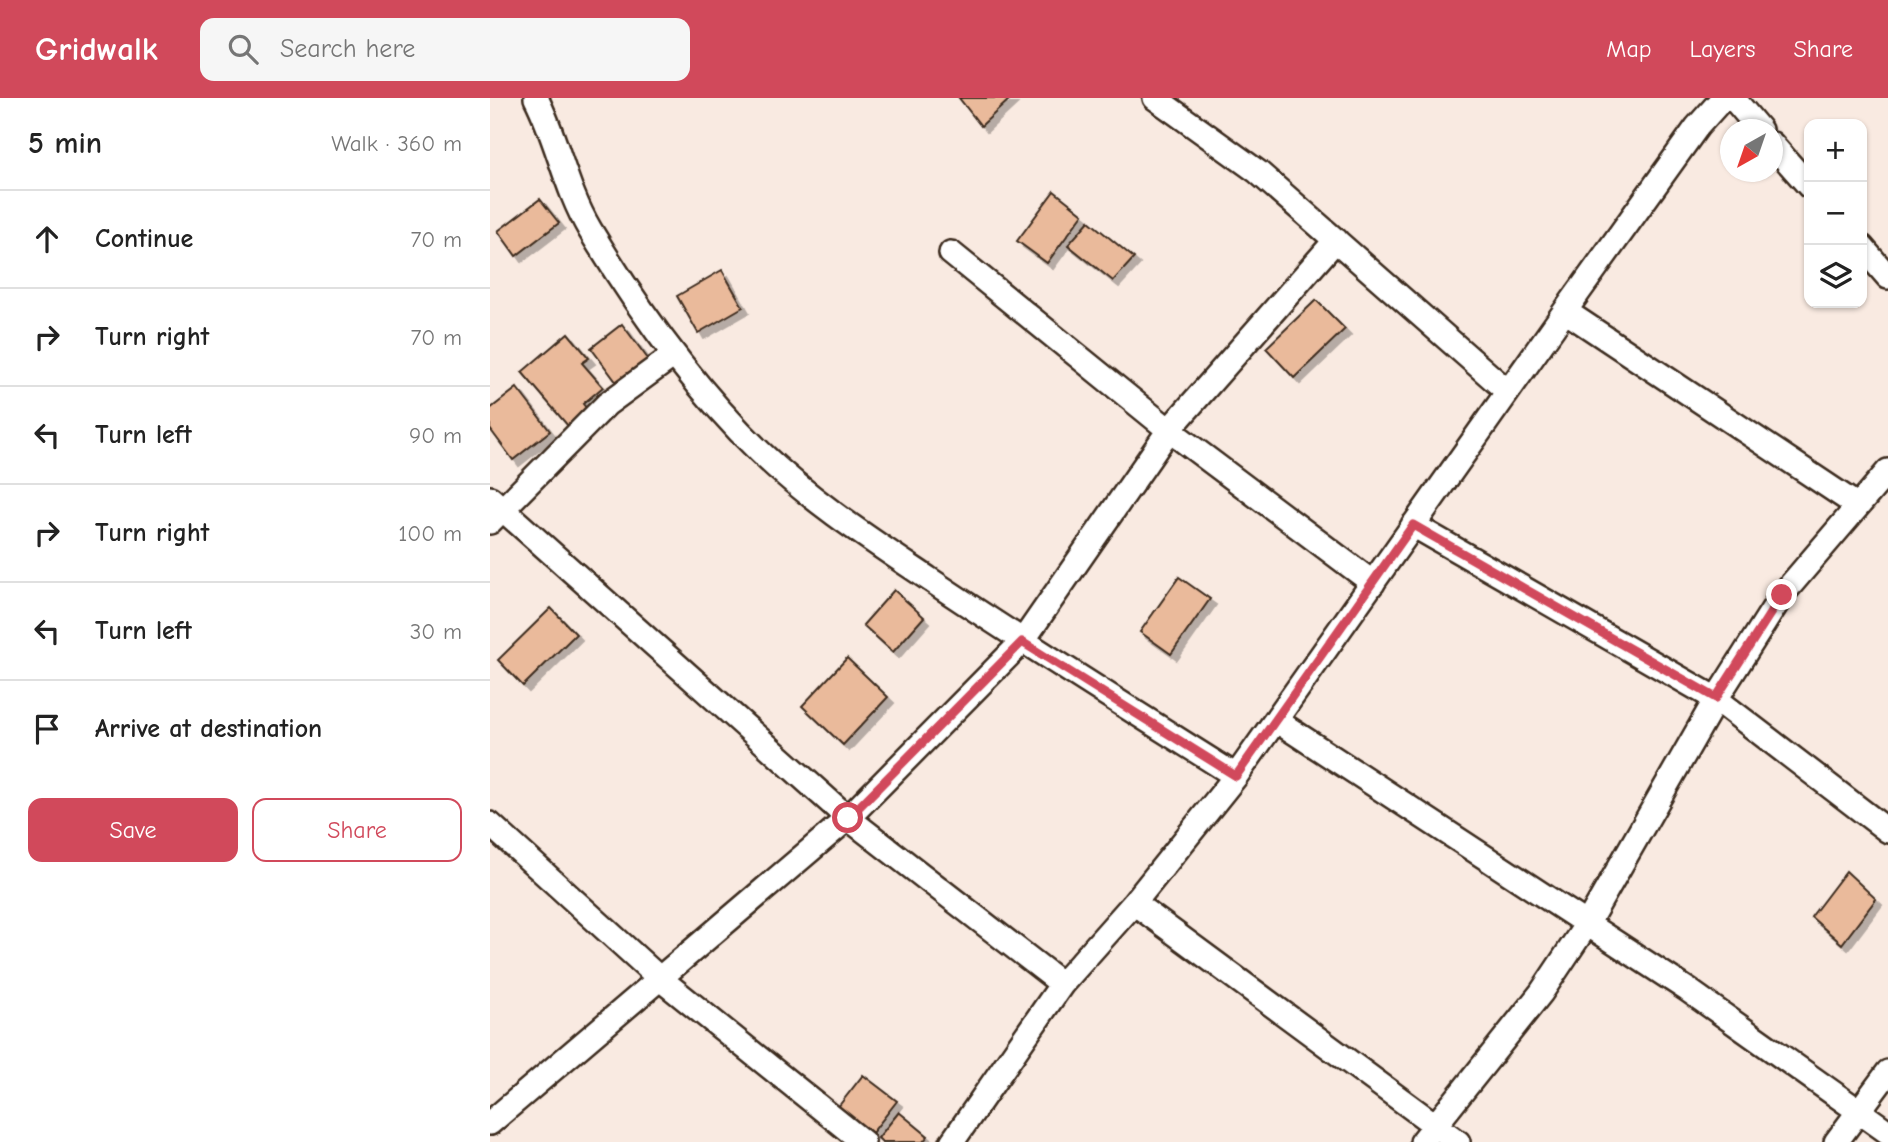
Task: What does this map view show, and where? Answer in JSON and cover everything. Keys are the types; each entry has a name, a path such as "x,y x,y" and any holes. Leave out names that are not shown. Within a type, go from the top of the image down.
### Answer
{"street":[{"path":"536,98 546,118 566,186 584,219 674,355 760,452 834,513 1022,642 1236,776"},
{"path":"1155,98 1258,172 1507,391"},
{"path":"961,1139 1062,984 1134,902 1236,776 1507,391 1697,127 1723,98"},
{"path":"1733,98 1751,119"},
{"path":"1783,156 1806,182"},
{"path":"490,1123 658,977 848,818 1022,642 1169,430 1336,240"},
{"path":"951,253 1169,430 1373,583"},
{"path":"1867,253 1888,277"},
{"path":"1565,311 1858,506"},
{"path":"674,355 607,404 494,511 848,818 1062,984"},
{"path":"1429,1134 1541,993 1587,924 1716,698 1782,595 1858,506 1884,484"},
{"path":"1413,525 1716,698 1888,831"},
{"path":"1277,721 1688,990 1888,1132"},
{"path":"490,824 658,977 863,1142"},
{"path":"1134,902 1429,1134 1458,1142"},
{"path":"1836,1142 1888,1072"}],"building":[{"path":"959,98 1011,98 981,126"},
{"path":"1054,191 1083,214 1047,263 1017,241"},
{"path":"540,199 559,223 516,256 498,231"},
{"path":"1089,221 1134,258 1113,281 1068,245"},
{"path":"722,270 743,307 698,333 677,296"},
{"path":"1316,300 1345,329 1294,378 1266,348"},
{"path":"622,324 651,363 620,387 591,348"},
{"path":"568,333 589,358 582,363 603,387 583,404 587,409 568,426 522,372"},
{"path":"517,388 550,431 513,460 490,429 490,409"},
{"path":"1179,577 1210,599 1171,654 1140,632"},
{"path":"894,590 924,617 893,652 863,625"},
{"path":"551,608 576,634 523,686 498,660"},
{"path":"847,658 888,697 843,745 802,706"},
{"path":"1846,871 1876,899 1842,944 1811,917"},
{"path":"863,1075 897,1101 872,1133 838,1107"},
{"path":"899,1112 928,1136 923,1142 882,1142 878,1138"}],"route":[{"path":"848,818 1022,642 1236,776 1413,525 1716,698 1782,595"}]}
